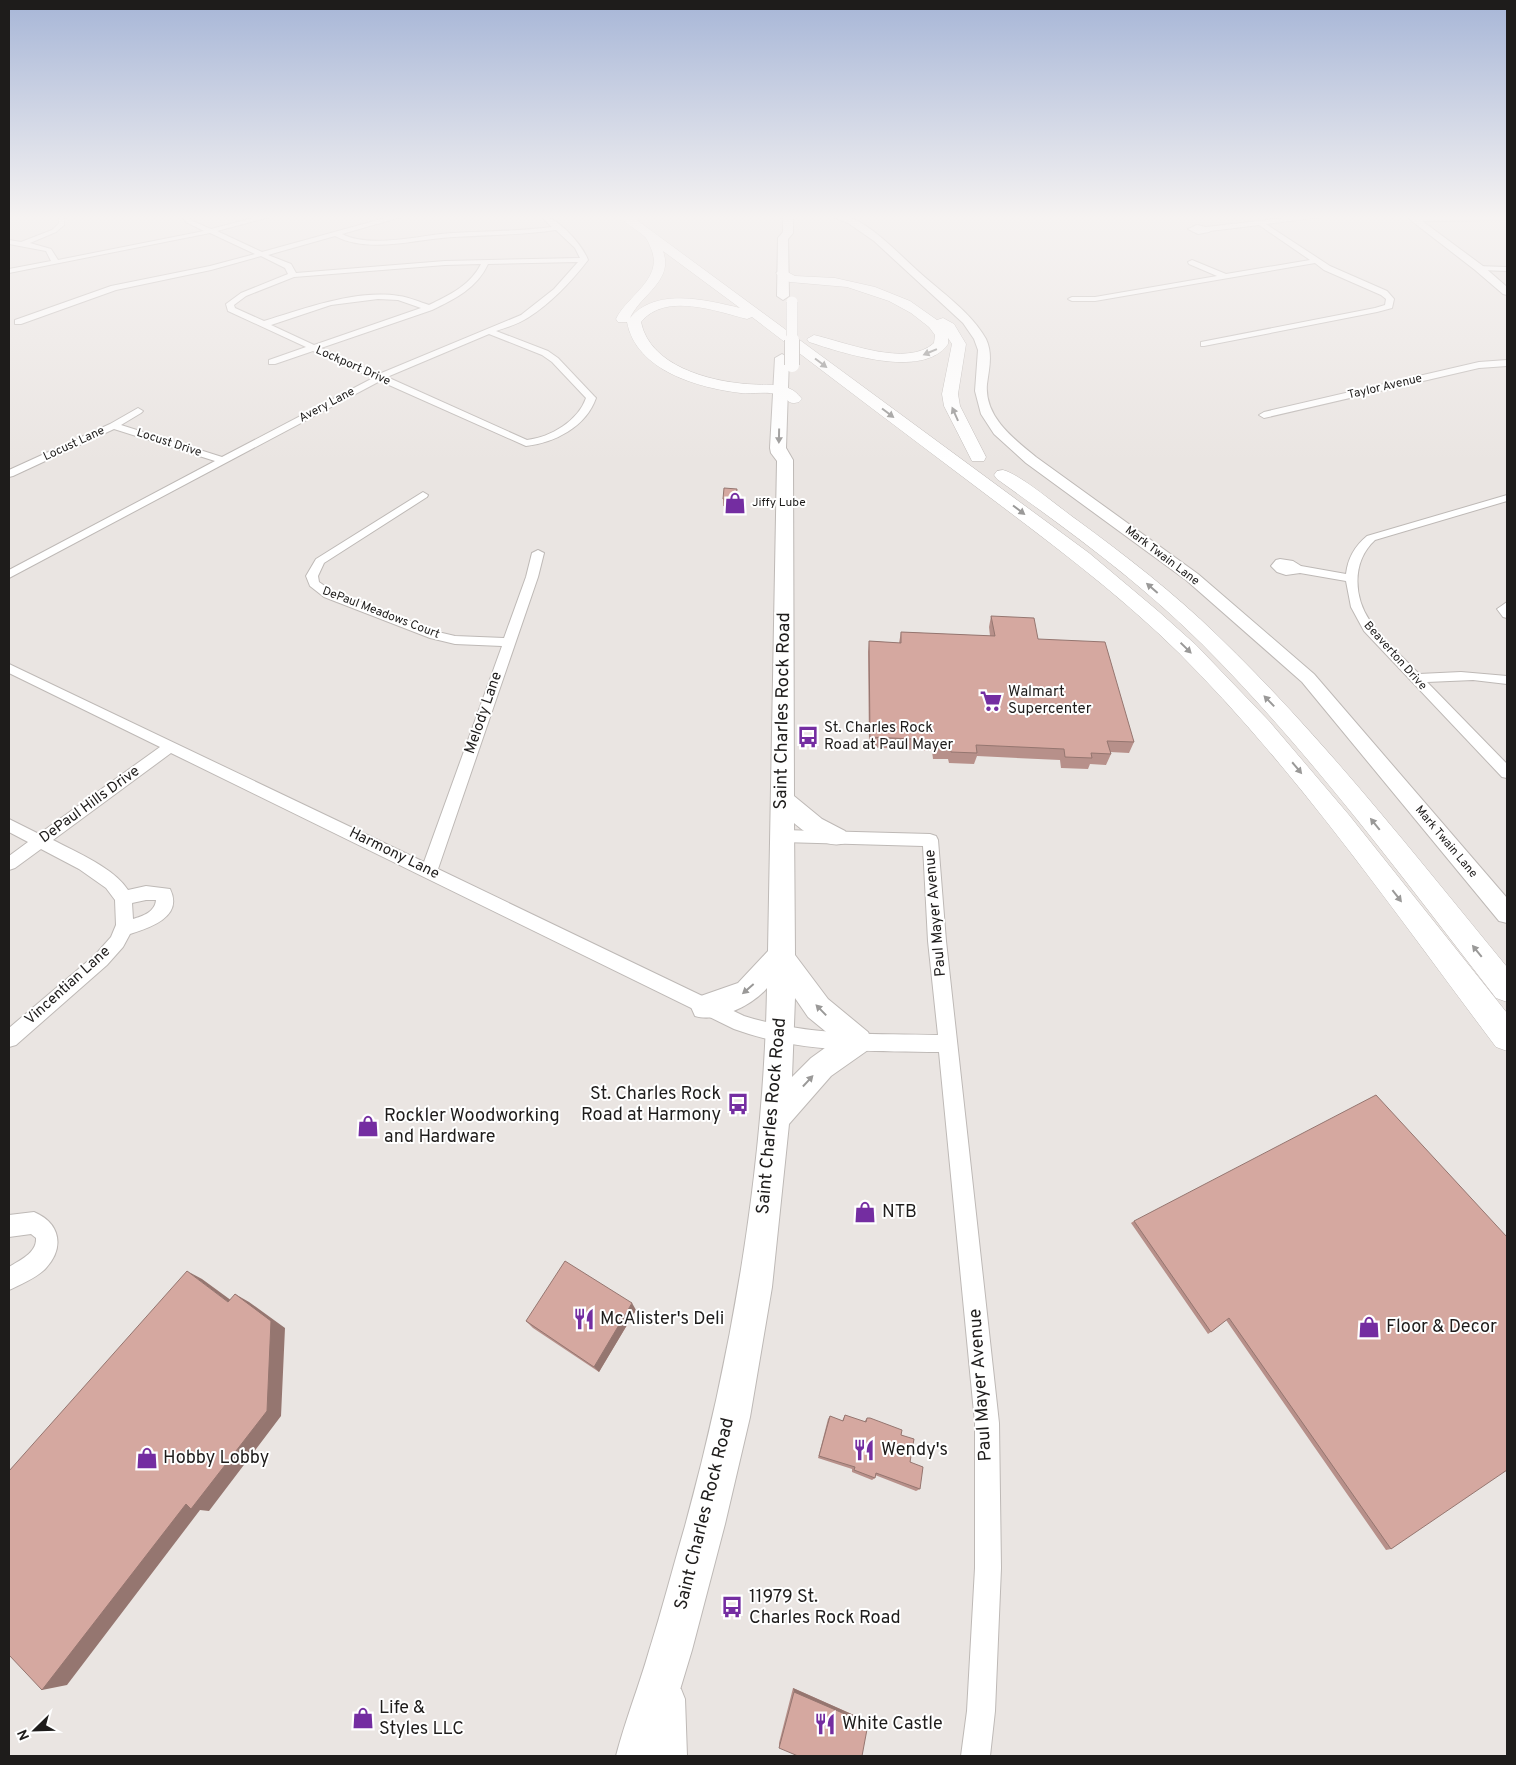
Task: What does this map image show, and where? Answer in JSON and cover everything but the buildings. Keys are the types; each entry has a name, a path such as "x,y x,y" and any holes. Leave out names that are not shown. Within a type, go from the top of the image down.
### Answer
{"highway":[{"path":"639,297 625,313 624,327 632,344 648,361 675,378 715,390 742,391 772,377 785,364"},
{"path":"732,297 1082,557 1137,603 1188,650 1262,727 1301,773 1507,1037"},
{"path":"814,339 862,354 889,358 921,356 933,352 940,347 943,337 938,329 907,305 890,297"},
{"path":"905,297 917,303 949,327 959,344 950,394 952,406 978,457"},
{"path":"768,324 724,307 694,302 662,305 645,311 636,318 635,327 641,340 653,354 683,374 700,381 766,398 785,395"},
{"path":"782,316 853,367"},
{"path":"955,440 1136,574 1172,605 1244,674 1322,760 1507,989"}],"main road":[{"name":"Saint Charles Rock Road","path":"638,1756 671,1650 705,1524 731,1417 755,1287 775,1117 780,1035 782,798 790,455 779,453 778,448 785,395 789,298"},
{"name":"Saint Charles Rock Road","path":"785,395 794,416"},
{"path":"782,798 810,825 819,831 837,837"},
{"path":"705,1007 732,999 748,990 780,956 818,1008 858,1041 821,1067 775,1117"}],"street":[{"path":"18,322 88,297"},
{"name":"Lockport Drive","path":"239,297 230,304 231,309 522,442 520,449 529,452 542,449 545,445 538,442 584,414 590,406 591,398 555,360 545,353 490,332"},
{"path":"272,362 428,308 448,297"},
{"name":"Avery Lane","path":"9,575 379,378 524,316 539,307 549,297"},
{"name":"Mark Twain Lane","path":"941,297 967,321 979,335 984,346 985,358 981,392 984,405 992,422 1007,440 1031,460 1192,577 1308,678 1507,914"},
{"path":"1072,299 1104,297"},
{"path":"1204,344 1387,308 1390,304 1388,297"},
{"path":"264,324 315,307 378,298 399,298 428,308"},
{"name":"Taylor Avenue","path":"1264,415 1479,365 1507,363"},
{"name":"Locust Lane","path":"9,474 113,426 138,411"},
{"name":"Locust Drive","path":"113,426 224,461"},
{"name":"DePaul Meadows Court","path":"423,495 320,561 312,572 312,580 316,587 328,594 434,635 455,640 508,642"},
{"name":"Beaverton Drive","path":"1507,498 1370,538 1357,551 1351,578 1356,605 1362,619 1416,679 1507,772"},
{"name":"Melody Lane","path":"429,872 532,577 538,553"},
{"path":"1297,569 1351,578"},
{"path":"1507,606 1503,609 1507,614"},
{"name":"Harmony Lane","path":"9,668 705,1007 756,1030 780,1035"},
{"path":"1416,679 1453,674 1485,676 1507,680"},
{"name":"DePaul Hills Drive","path":"9,864 171,746"},
{"path":"9,825 86,865 108,879 123,898 146,893 164,894 166,903 164,910 158,916 123,929"},
{"name":"Paul Mayer Avenue","path":"782,836 930,840 937,941 988,1422 988,1568 981,1711 976,1756"},
{"name":"Vincentian Lane","path":"9,1039 101,960 114,945 123,929 125,902 123,898"},
{"path":"780,1035 858,1041 949,1044"},
{"path":"9,1226 34,1223 46,1233 47,1246 38,1261 9,1279"},
{"path":"671,1650 670,1731 673,1756"}],"place":[{"name":"Jiffy Lube","path":"735,503"},
{"name":"Walmart Supercenter","path":"991,701"},
{"name":"St. Charles Rock Road at Paul Mayer","path":"808,737"},
{"name":"St. Charles Rock Road at Harmony","path":"738,1104"},
{"name":"Rockler Woodworking and Hardware","path":"368,1126"},
{"name":"NTB","path":"865,1212"},
{"name":"McAlister's Deli","path":"584,1319"},
{"name":"Floor & Decor","path":"1369,1327"},
{"name":"Wendy's","path":"864,1450"},
{"name":"Hobby Lobby","path":"147,1458"},
{"name":"11979 St. Charles Rock Road","path":"732,1607"},
{"name":"Life & Styles LLC","path":"363,1718"},
{"name":"White Castle","path":"825,1724"}]}
